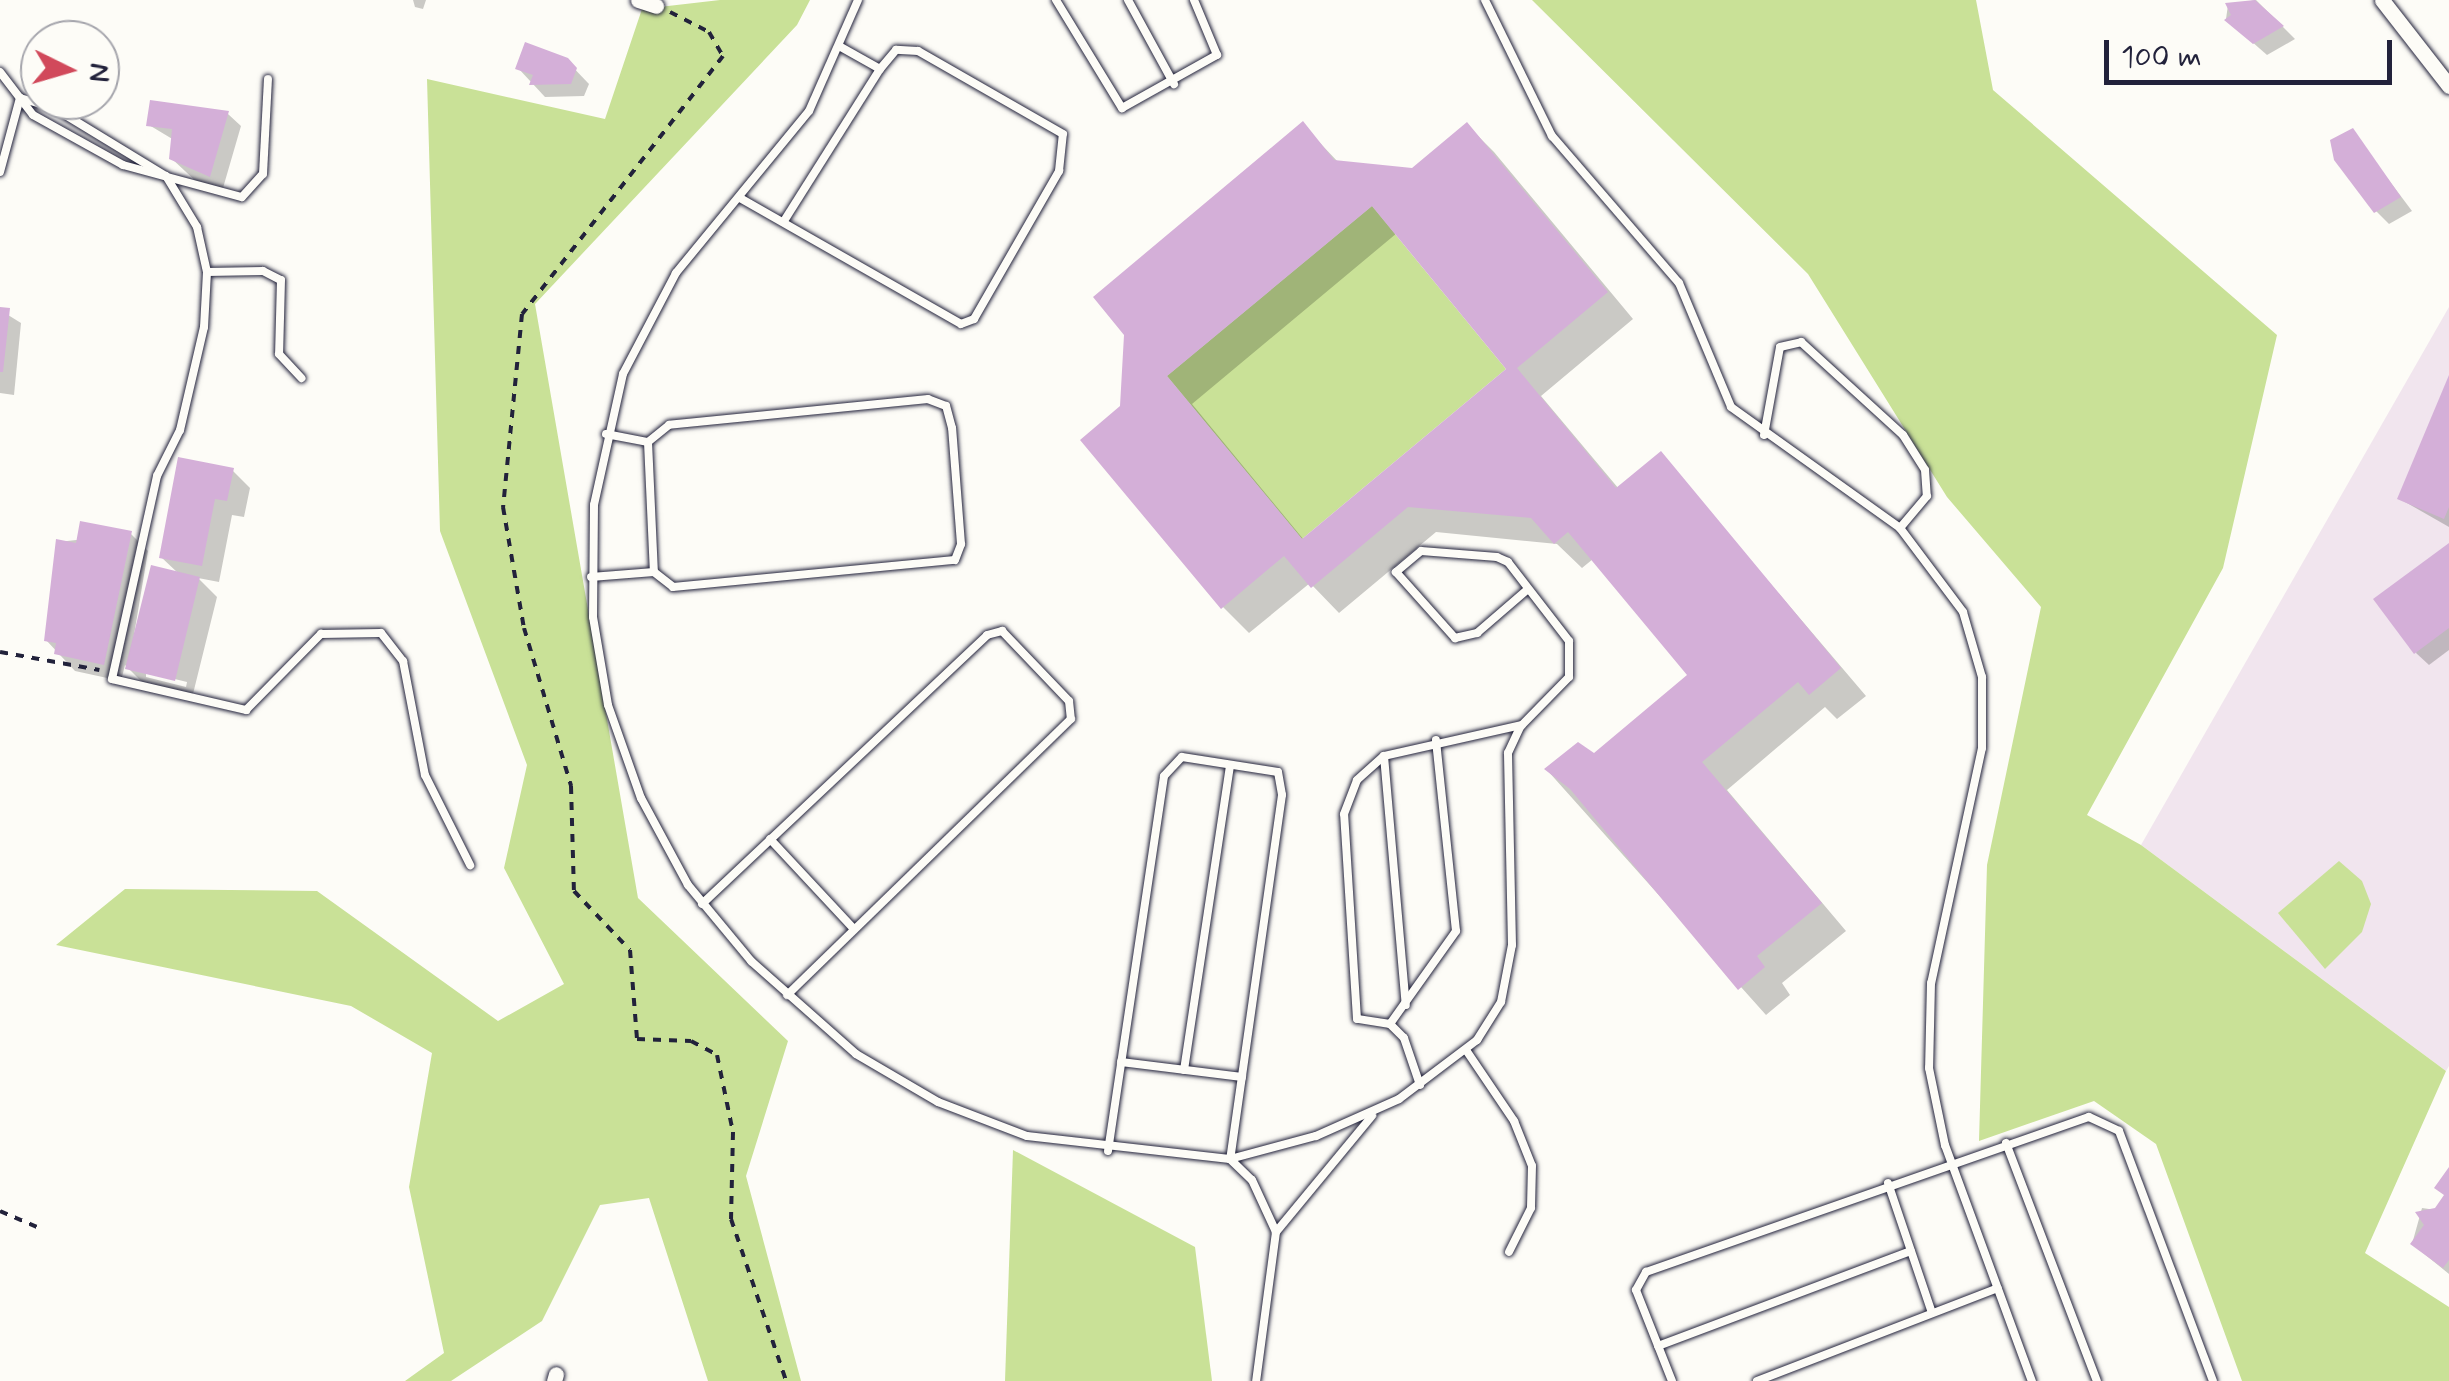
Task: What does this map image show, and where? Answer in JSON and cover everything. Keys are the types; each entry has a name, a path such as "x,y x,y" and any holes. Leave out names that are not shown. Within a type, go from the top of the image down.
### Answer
{"street":[{"path":"638,0 656,6"},
{"path":"2382,0 2445,75"}],"lane":[{"path":"858,0 841,47 809,111 664,292 606,434 591,578 622,752 702,904 786,995 856,1054 938,1102 1027,1136 1108,1152 1230,1159 1379,1109 1420,1085 1466,1050 1490,1022 1510,972 1503,809 1522,724 1569,677 1571,656 1561,626 1528,589 1497,557 1421,551 1396,572 1455,638 1476,633 1528,589"},
{"path":"1056,0 1122,108 1174,84 1216,55 1194,0"},
{"path":"1128,0 1174,84"},
{"path":"1485,0 1537,112 1665,260 1716,385 1764,435 1900,528 1947,582 1982,676 1982,748 1928,1022 1950,1161 2032,1381"},
{"path":"841,47 880,69"},
{"path":"740,198 960,324 974,318 1059,171 1063,134 918,52 896,50 784,221"},
{"path":"0,72 20,98 0,172"},
{"path":"52,120 107,157 176,184 242,197 256,186 270,129 268,79"},
{"path":"73,120 176,184 207,272 180,430 157,476 108,672 246,710 321,634 381,633 403,660 425,776 470,865"},
{"path":"207,272 264,271 280,280 278,354 301,378"},
{"path":"1764,435 1780,347 1801,342 1903,435 1925,470 1927,496 1900,528"},
{"path":"591,578 654,572 673,587 954,560 962,544 952,428 946,406 928,399 669,425 648,442 606,434"},
{"path":"648,442 654,572"},
{"path":"702,904 988,635 1002,631 1070,701 1071,719 786,995"},
{"path":"1390,1024 1356,1019 1344,814 1357,780 1384,756 1436,740 1522,724"},
{"path":"1390,1024 1456,932 1436,740"},
{"path":"1384,756 1406,1005"},
{"path":"1108,1152 1164,776 1182,757 1278,772 1282,795 1230,1159"},
{"path":"1184,1070 1230,765"},
{"path":"770,840 854,929"},
{"path":"1390,1024 1420,1085"},
{"path":"1466,1050 1514,1121 1532,1166 1531,1208 1510,1252"},
{"path":"1121,1062 1242,1077"},
{"path":"1276,1232 1379,1109"},
{"path":"1672,1381 1636,1290 1646,1272 1950,1161 2090,1117 2119,1132 2213,1381"},
{"path":"2006,1143 2097,1381"},
{"path":"1230,1159 1264,1196 1276,1232 1256,1381"},
{"path":"1888,1183 1932,1313"},
{"path":"1658,1346 1911,1251"},
{"path":"1757,1381 1998,1288"}],"path":[{"path":"656,6 710,32 723,56 522,314 503,507 524,628 571,786 574,890 630,950 637,1039 691,1041 717,1056 733,1132 732,1219 786,1381"},
{"path":"0,652 108,672"},
{"path":"0,1211 37,1226"}],"shaded area":[{"path":"2449,307 2449,1066 2446,1071 2141,845"}],"green space":[{"path":"720,0 810,0 797,25 535,304 638,898 788,1041 746,1176 801,1381 708,1381 649,1198 600,1205 542,1321 451,1381 405,1381 444,1353 409,1187 432,1053 351,1006 56,945 125,889 317,891 498,1021 564,984 504,868 527,765 440,531 427,79 605,119 642,9"},
{"path":"1532,0 1976,0 1993,90 2277,335 2223,568 2087,815 2141,845 2446,1071 2365,1253 2449,1307 2449,1381 2242,1381 2156,1144 2094,1101 1979,1141 1987,865 2041,607 1947,497 1808,274"},
{"path":"1372,206 1506,369 1302,539 1167,376"},
{"path":"2339,861 2362,881 2371,904 2362,932 2325,969 2278,913"},
{"path":"1013,1150 1195,1247 1212,1381 1005,1381"}],"building":[{"path":"2255,0 2284,26 2253,44 2224,20 2231,15 2225,3"},
{"path":"525,42 568,58 577,68 571,84 529,85 533,75 515,69"},
{"path":"150,100 229,111 210,177 169,159 172,129 146,126"},
{"path":"1303,121 1334,160 1412,168 1467,122 1608,292 1517,368 1616,488 1661,451 1841,668 1809,695 1798,682 1702,762 1822,903 1757,956 1765,967 1738,990 1570,789 1544,769 1578,742 1594,753 1687,675 1568,532 1554,544 1531,518 1408,507 1311,588 1284,556 1221,609 1080,440 1120,406 1124,335 1093,297","holes":["1372,206 1506,369 1302,539 1167,376"]},
{"path":"2353,128 2401,197 2374,213 2334,160 2330,140"},
{"path":"0,307 10,308 3,372 0,372"},
{"path":"2449,375 2449,507 2444,519 2397,499"},
{"path":"178,457 234,468 227,501 215,499 202,566 159,558"},
{"path":"80,521 132,531 104,665 54,654 56,643 44,641 56,539 76,543"},
{"path":"2449,543 2449,628 2414,654 2373,599"},
{"path":"151,565 200,577 175,681 125,669"},
{"path":"2449,1167 2449,1260 2443,1268 2410,1244 2424,1225 2415,1212 2435,1208 2444,1195 2434,1188"}]}
